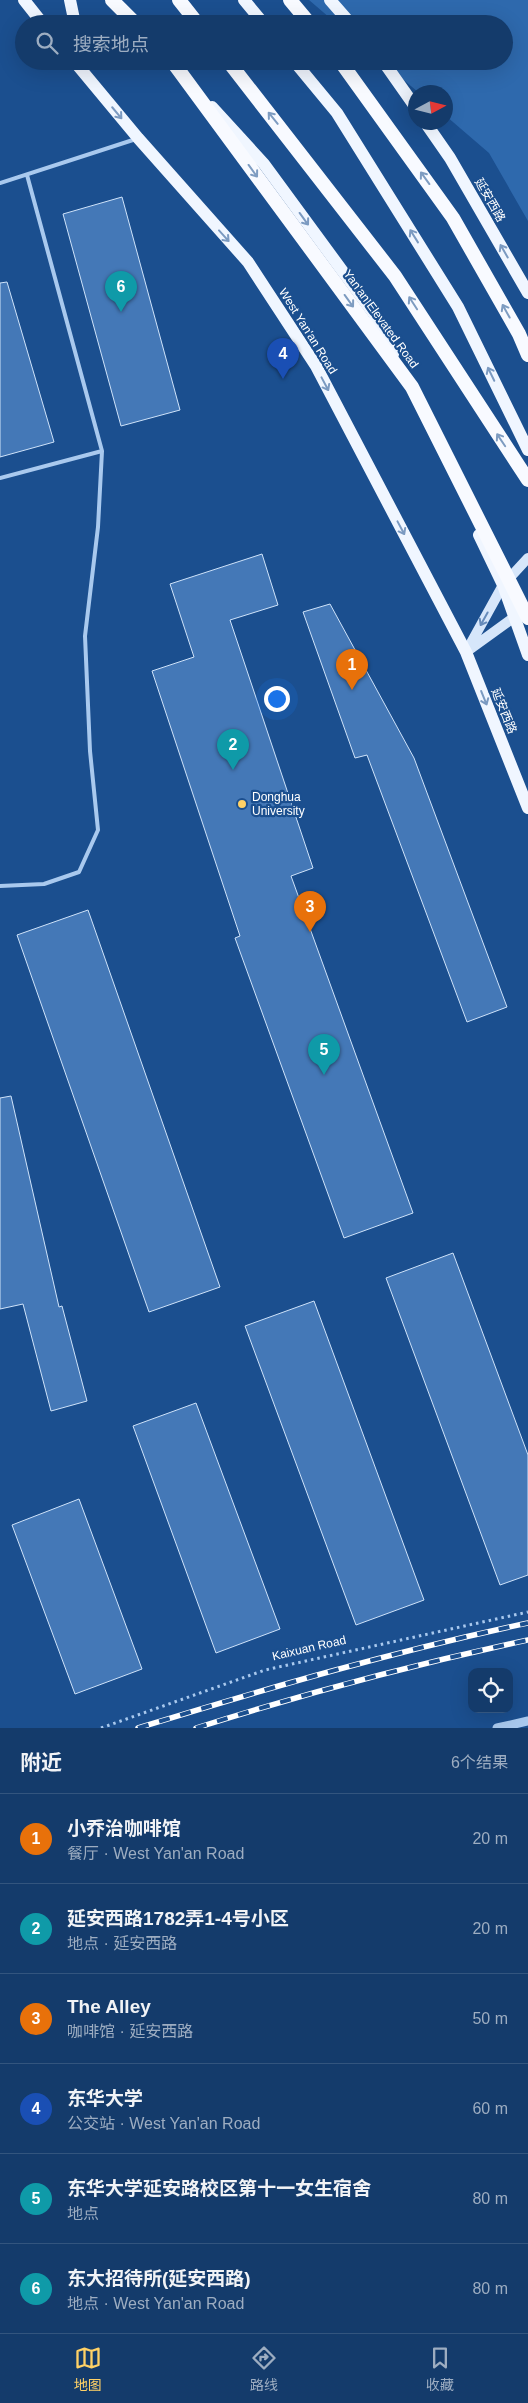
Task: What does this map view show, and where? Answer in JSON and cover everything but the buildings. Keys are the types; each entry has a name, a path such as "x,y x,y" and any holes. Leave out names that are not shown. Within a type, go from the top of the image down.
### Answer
{"highway":[{"path":"112,0 128,15"},
{"path":"179,0 191,15"},
{"path":"290,0 302,15"},
{"name":"Yan'an Elevated Road","path":"178,70 412,387 521,618"},
{"path":"235,70 396,276 528,480"},
{"path":"346,70 453,218 528,355"}],"main road":[{"path":"24,0 36,15"},
{"path":"70,0 73,15"},
{"path":"116,0 129,15"},
{"path":"244,0 256,15"},
{"path":"330,0 343,15"},
{"name":"West Yan'an Road","path":"81,70 138,138 248,262 316,366 466,652"},
{"path":"85,70 86,76"},
{"path":"179,70 264,164 374,314 503,585 521,618 528,655"},
{"path":"301,70 337,114 458,307 528,450"},
{"path":"389,70 408,97"},
{"name":"延安西路","path":"431,130 450,158 528,293"},
{"path":"466,652 503,585 528,558"},
{"path":"466,652 521,618 528,607"},
{"name":"延安西路","path":"466,652 528,808"}],"street":[{"path":"496,1728 528,1721"}],"lane":[{"path":"0,183 138,138"},
{"path":"0,886 44,884 79,872 98,830 90,751 85,636 98,527 102,451 27,175"},
{"path":"0,478 102,451"}],"path":[{"name":"Kaixuan Road","path":"101,1728 265,1670 528,1612"}],"shaded area":[{"path":"309,0 528,0 528,221 489,153 453,122 453,85 410,85 392,70 513,70 513,15 326,15"}],"railway":[{"path":"138,1728 332,1671 528,1623"},
{"path":"196,1728 361,1680 528,1640"}],"place":[{"name":"东大招待所(延安西路)","path":"121,312"},
{"name":"东华大学","path":"283,379"},
{"name":"小乔治咖啡馆","path":"352,690"},
{"name":"延安西路1782弄1-4号小区","path":"233,770"},
{"name":"Donghua University","path":"242,804"},
{"name":"The Alley","path":"310,932"},
{"name":"东华大学延安路校区第十一女生宿舍","path":"324,1075"}]}
